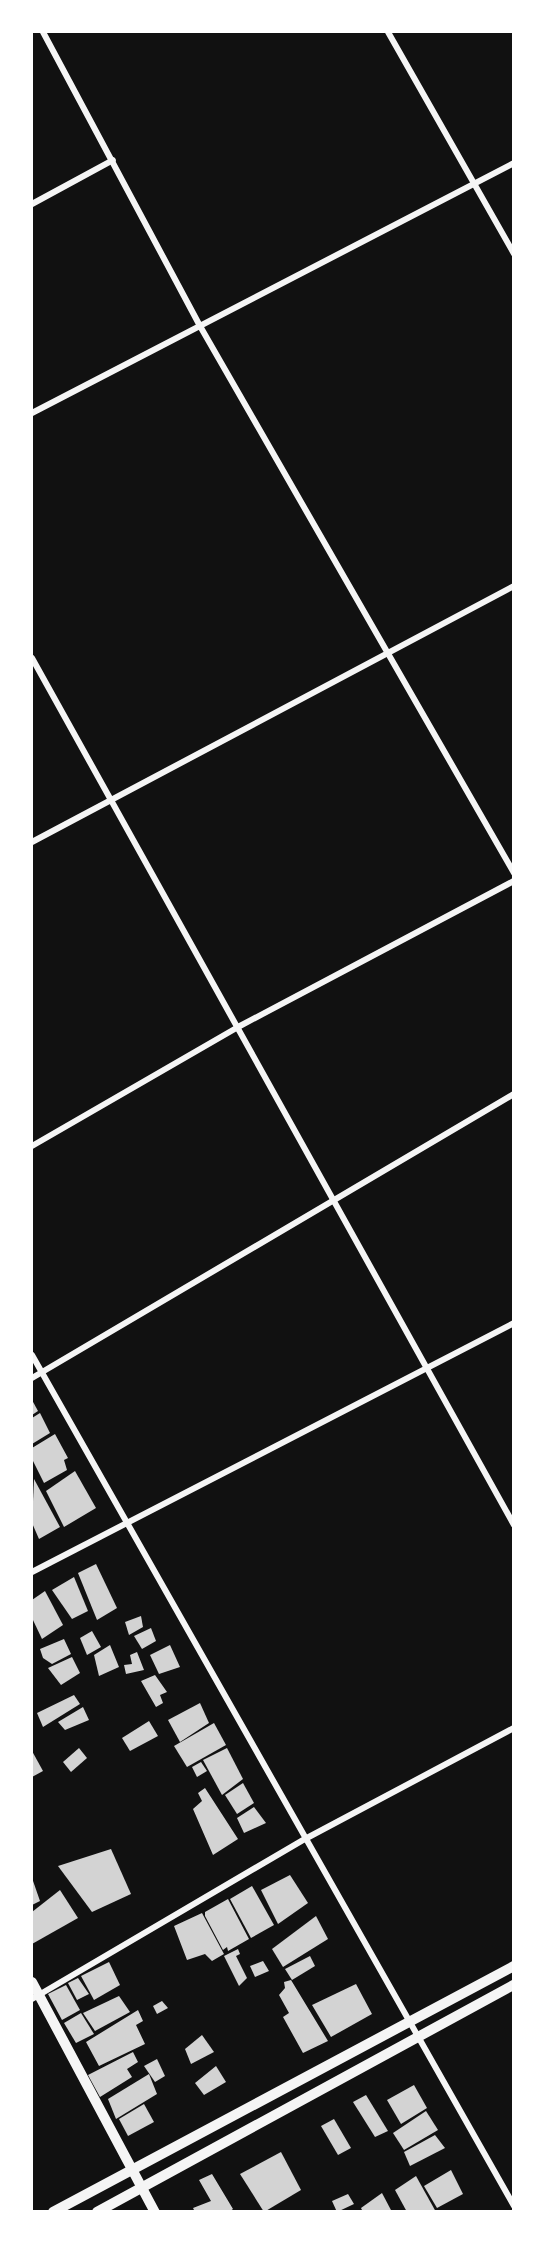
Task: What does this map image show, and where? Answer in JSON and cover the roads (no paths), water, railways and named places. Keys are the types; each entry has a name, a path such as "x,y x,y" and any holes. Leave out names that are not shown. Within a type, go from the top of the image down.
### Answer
{"street":[{"path":"43,32 200,326 389,650 513,873"},
{"path":"388,32 513,254"},
{"path":"32,204 113,160"},
{"path":"32,413 513,163"},
{"path":"32,842 513,586"},
{"path":"32,657 513,1526"},
{"path":"32,1146 238,1027 513,881"},
{"path":"32,1378 513,1094"},
{"path":"32,1572 513,1323"},
{"path":"32,1355 124,1523 304,1839 412,2022 513,2206"},
{"path":"35,1997 304,1839 513,1728"},
{"path":"53,2211 412,2022 513,1966"},
{"path":"32,1982 35,1997 155,2211"},
{"path":"98,2211 513,1985"}]}
